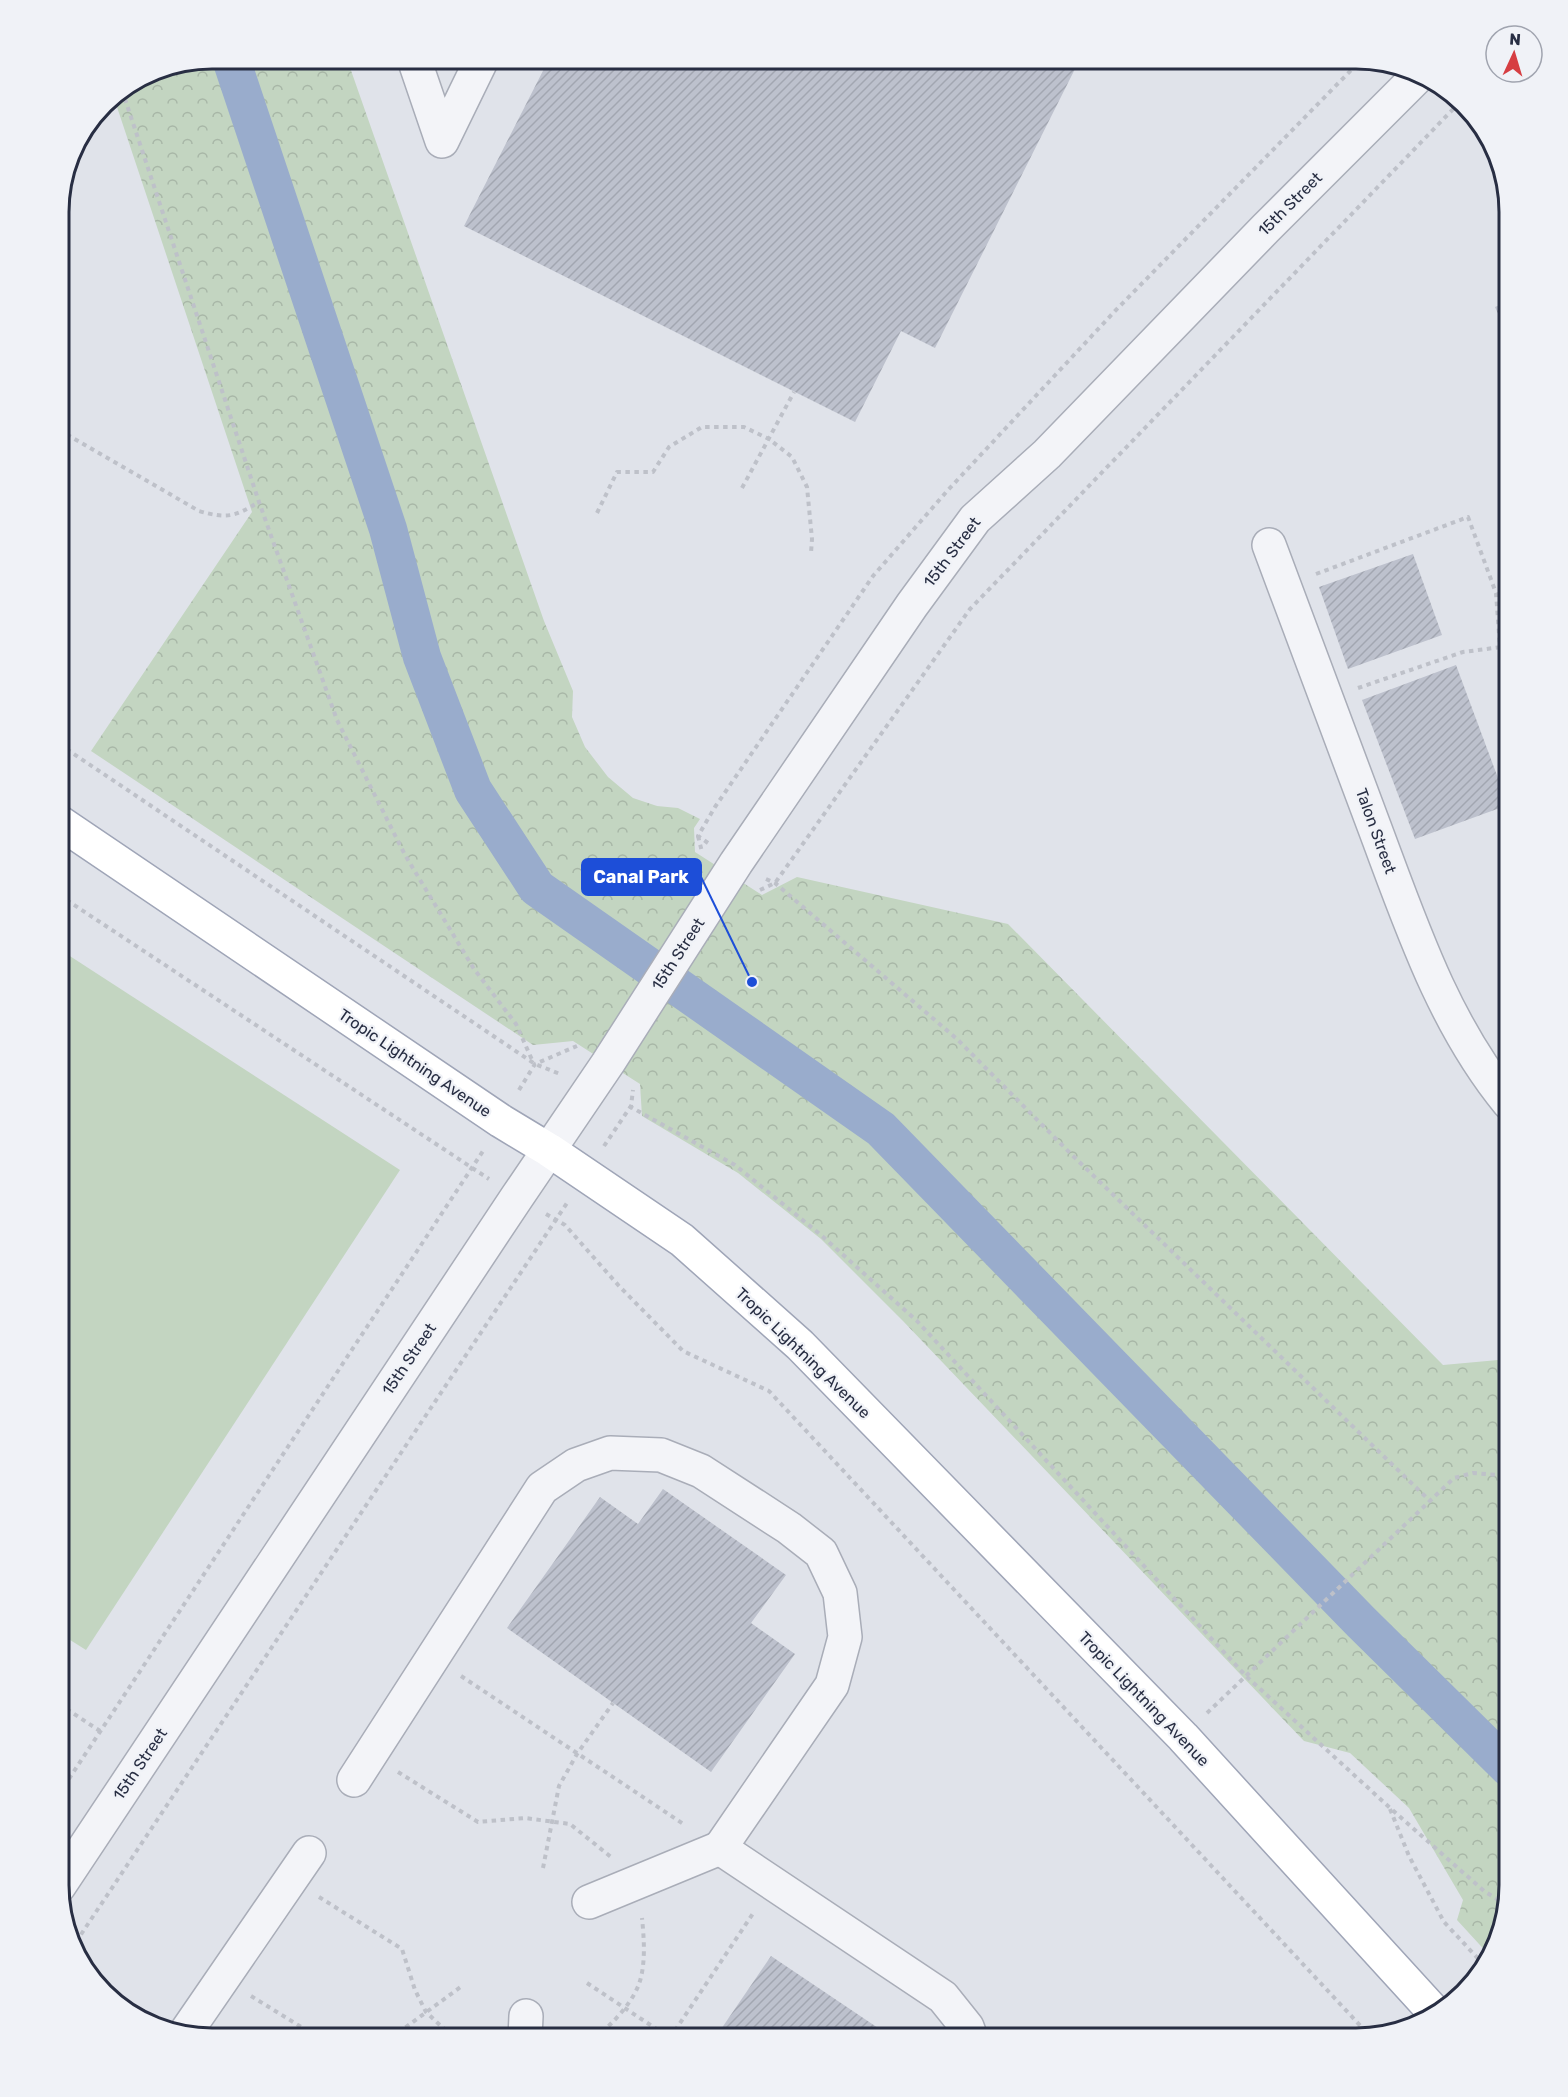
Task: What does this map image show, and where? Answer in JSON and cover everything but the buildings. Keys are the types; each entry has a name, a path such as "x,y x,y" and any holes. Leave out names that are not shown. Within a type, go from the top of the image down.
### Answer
{"main road":[{"name":"Tropic Lightning Avenue","path":"69,829 682,1240 800,1345 1183,1737 1430,2007"}],"street":[{"path":"418,69 442,141 477,69"},
{"name":"15th Street","path":"69,1871 549,1150 612,1077 723,865 975,519 1047,454 1265,229 1413,81"},
{"name":"Talon Street","path":"1269,545 1421,951 1456,1023 1499,1089"},
{"path":"363,1767 542,1488 576,1465 610,1453 661,1455 701,1471 789,1528 821,1553 840,1593 845,1637 832,1685 720,1848 589,1902"},
{"path":"720,1848 944,1997 967,2028"},
{"path":"190,2026 300,1866"}],"path":[{"path":"698,836 715,807 873,576 948,490 1107,320 1352,69"},
{"path":"125,99 258,502 337,720 405,855 474,969 516,1023 535,1064"},
{"path":"757,892 775,884 970,609 1454,108"},
{"path":"742,488 794,392"},
{"path":"597,513 617,472 653,472 669,447 702,427 744,427 769,439 792,457 807,488 812,539 811,553"},
{"path":"69,436 199,512 217,516 237,515 258,502"},
{"path":"1284,586 1468,517 1496,593 1499,634"},
{"path":"1326,699 1463,652 1499,647"},
{"path":"69,751 535,1064"},
{"path":"698,836 723,865 775,884 957,1039 1079,1161 1430,1501"},
{"path":"698,836 723,865"},
{"path":"69,902 472,1169 565,1226 683,1352 769,1391 1364,2028"},
{"path":"69,1778 472,1169 535,1064 579,1045"},
{"path":"612,1077 631,1106 735,1165 821,1234 917,1321 1246,1676 1389,1807 1484,1891 1498,1900"},
{"path":"612,1077 631,1106"},
{"path":"79,1937 631,1106"},
{"path":"1183,1737 1454,1479 1473,1473 1499,1475"},
{"path":"433,1657 720,1848"},
{"path":"543,1868 559,1786 612,1703"},
{"path":"69,1711 100,1731"},
{"path":"363,1767 478,1822 525,1818 570,1824 617,1862 641,1906 644,1955 639,1984 614,2023 607,2028"},
{"path":"1389,1807 1409,1856 1444,1922 1479,1959"},
{"path":"300,1866 402,1949 415,1990 426,2012 443,2028"},
{"path":"677,2028 772,1883"},
{"path":"223,1978 303,2028"},
{"path":"587,1983 655,2028"},
{"path":"404,2028 462,1986"}],"green space":[{"path":"203,69 351,69 544,621 573,691 572,717 585,747 608,777 633,798 657,806 678,808 700,819 694,828 695,852 762,895 797,877 1008,924 1443,1365 1499,1360 1499,1885 1494,1922 1484,1949 1457,1920 1463,1900 1409,1808 1350,1753 1304,1741 903,1321 821,1239 738,1173 642,1116 640,1084 573,1041 533,1045 91,751 252,512 116,106 140,88 157,80"},
{"path":"69,955 400,1170 86,1650 69,1639"}],"waterway":[{"path":"234,69 388,529 422,657 473,790 537,888 881,1129 1361,1622 1499,1758"}],"place":[{"name":"Canal Park","path":"752,982"}]}
